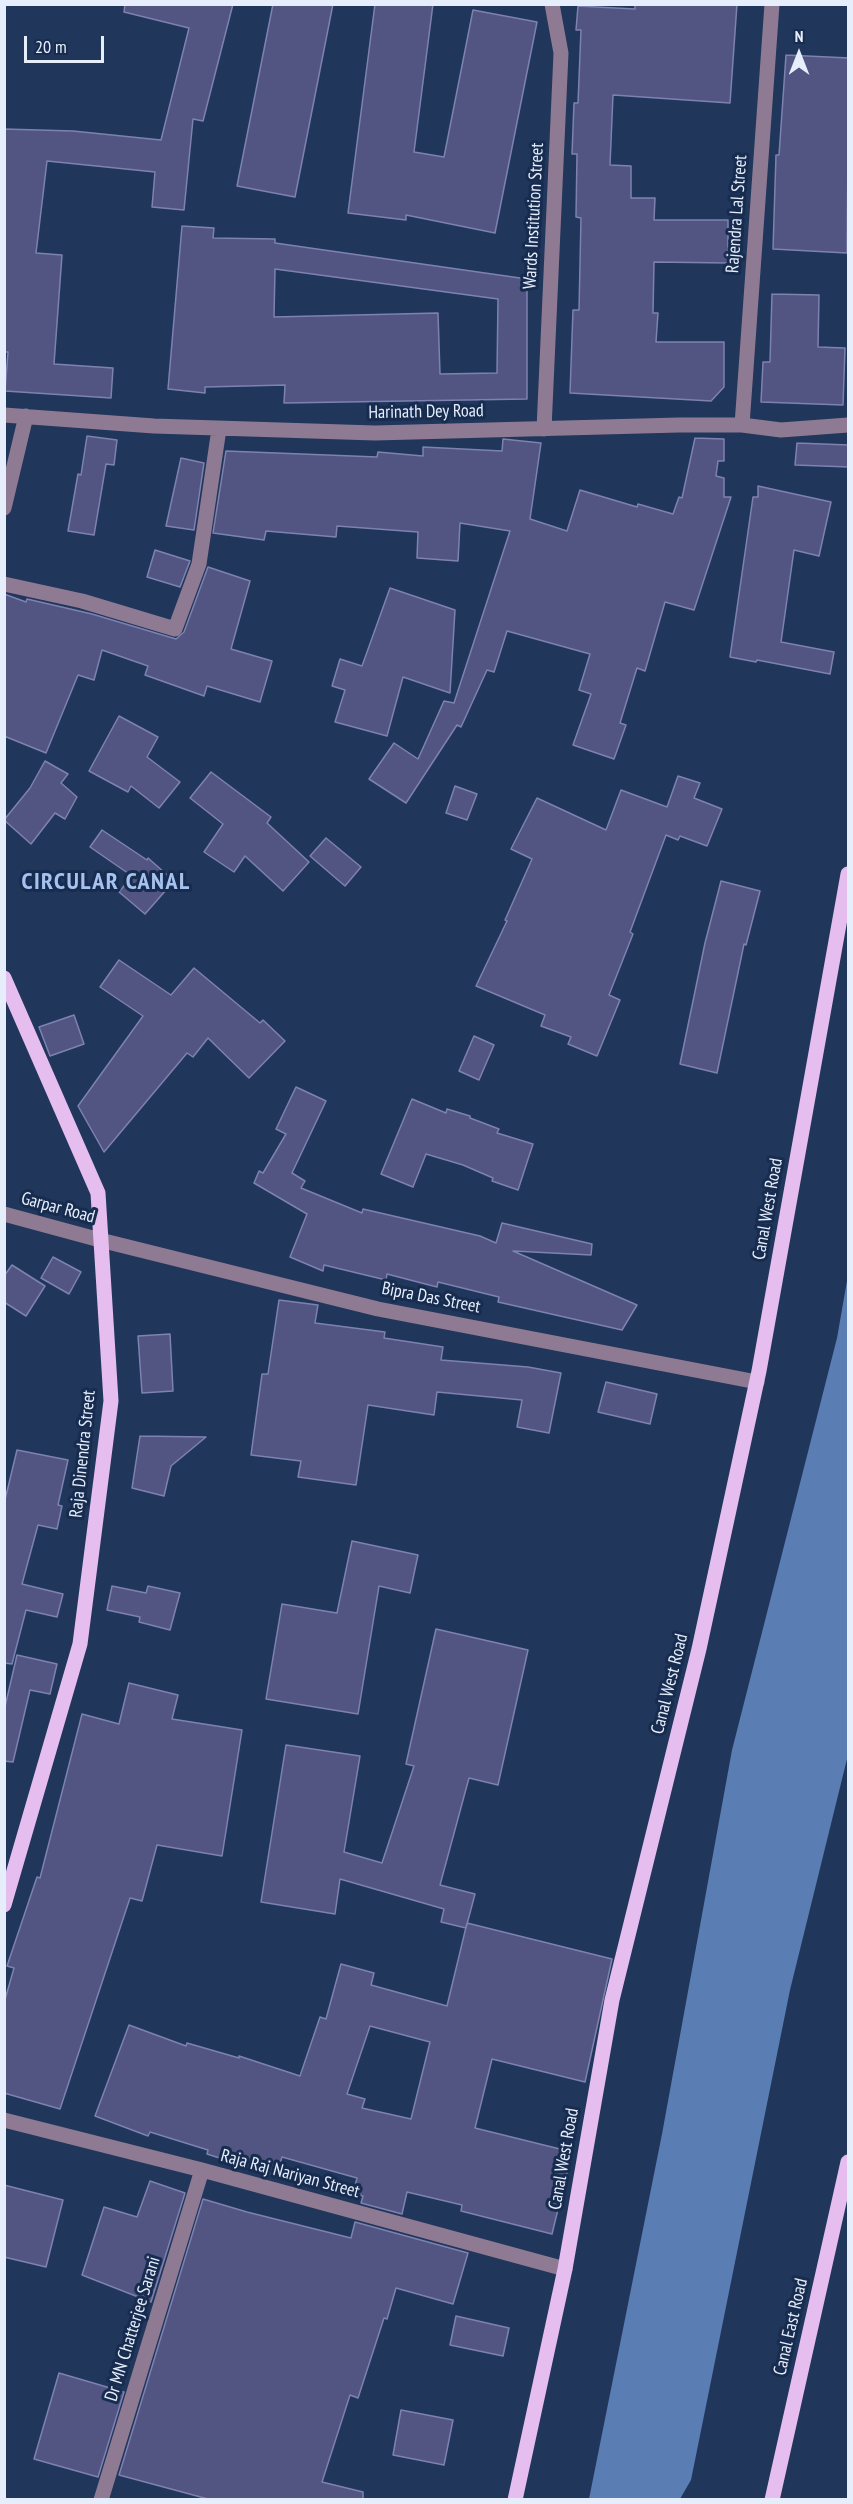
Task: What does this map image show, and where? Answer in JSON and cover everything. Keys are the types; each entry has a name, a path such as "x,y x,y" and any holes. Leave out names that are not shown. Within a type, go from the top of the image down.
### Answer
{"main road":[{"name":"Canal West Road","path":"515,2499 565,2269 612,2000 699,1649 757,1382 849,874"},
{"name":"Raja Dinendra Street","path":"4,978 98,1193 111,1401 80,1644 4,1905"},
{"name":"Canal East Road","path":"772,2499 848,2169"}],"street":[{"name":"Wards Institution Street","path":"544,429 561,53 552,4"},
{"name":"Rajendra Lal Street","path":"742,426 772,4"},
{"name":"Harinath Dey Road","path":"4,415 219,429 375,433 742,426 781,430 849,425"},
{"path":"4,508 26,416"},
{"path":"4,584 82,601 175,629 199,564 219,429"},
{"name":"Garpar Road","path":"4,1214 100,1240"},
{"name":"Bipra Das Street","path":"100,1240 378,1309 757,1382"},
{"name":"Raja Raj Nariyan Street","path":"4,2120 202,2170 565,2269"},
{"name":"Dr MN Chatterjee Sarani","path":"101,2499 202,2170"}],"water":[{"path":"848,1275 848,1755 790,1990 691,2480 680,2499 589,2499 662,2134 732,1750 837,1338"}],"building":[{"path":"125,4 233,4 203,121 193,119 184,210 152,207 155,172 47,161 36,253 62,255 54,364 113,368 111,398 5,391 8,352 4,352 4,129 73,131 161,140 189,28 124,12"},
{"path":"273,4 333,4 295,197 237,186"},
{"path":"375,4 433,4 414,152 444,157 473,10 537,22 495,233 406,215 406,220 348,213"},
{"path":"635,4 737,4 730,103 613,95 610,165 631,166 631,198 655,198 654,220 728,220 728,263 654,262 653,313 658,313 656,342 724,342 724,387 711,401 570,393 573,310 579,310 581,218 576,217 577,154 572,154 574,103 578,103 581,30 576,30 578,6 635,9"},
{"path":"786,55 849,58 847,253 773,249 776,155 779,155"},
{"path":"182,226 214,228 213,238 275,239 275,243 527,279 527,399 284,403 285,385 205,387 205,393 168,389","holes":["275,269 498,299 497,373 440,374 438,313 274,317"]},
{"path":"772,294 819,295 818,347 845,348 843,405 761,402 763,362 770,362"},
{"path":"87,436 117,440 114,465 106,464 94,535 68,531"},
{"path":"695,438 724,439 724,461 718,461 716,476 724,478 724,497 731,497 694,610 665,602 645,671 637,668 620,723 626,725 614,759 573,745 591,694 579,690 590,654 507,631 494,672 487,670 461,727 457,725 406,803 369,779 394,743 418,759 444,701 454,703 510,531 460,523 458,561 417,558 418,532 337,526 336,537 266,531 264,540 213,533 226,451 377,457 378,452 423,456 423,447 502,451 503,439 541,443 530,519 567,531 580,490 637,507 638,504 673,514 679,497 682,498"},
{"path":"797,443 849,445 849,467 795,465"},
{"path":"181,458 204,463 194,530 166,526"},
{"path":"758,486 831,502 819,556 794,550 781,642 834,652 830,674 730,657 753,497 758,497"},
{"path":"155,550 190,561 180,587 147,577"},
{"path":"208,567 250,581 231,649 272,661 260,702 207,686 204,696 145,675 148,666 102,650 94,680 78,675 46,753 4,736 4,594 26,602 27,599 92,614 176,639 184,632"},
{"path":"390,588 455,610 450,693 403,677 387,736 335,722 345,690 332,686 340,659 362,666"},
{"path":"119,716 158,737 147,757 180,782 159,808 131,786 128,792 89,771"},
{"path":"45,761 68,774 61,783 77,797 65,819 55,813 31,844 4,820 30,788"},
{"path":"211,772 271,817 267,823 309,862 283,891 245,856 234,872 204,852 223,824 190,798"},
{"path":"678,776 700,783 694,798 722,809 707,846 680,836 678,840 666,835 630,932 633,934 609,995 620,1000 597,1056 568,1044 571,1037 541,1026 545,1015 476,986 507,921 505,920 532,859 511,849 537,798 606,830 621,790 667,807"},
{"path":"455,786 477,794 467,820 446,813"},
{"path":"102,830 147,860 148,858 174,881 145,914 119,892 132,876 90,847"},
{"path":"326,838 361,867 345,886 310,856"},
{"path":"721,881 760,891 746,945 744,944 717,1073 680,1064 705,943"},
{"path":"119,960 171,995 194,968 260,1023 263,1020 285,1041 249,1078 208,1038 193,1057 187,1053 104,1152 78,1106 143,1016 100,987"},
{"path":"74,1015 84,1044 50,1056 39,1027"},
{"path":"474,1036 494,1045 479,1080 459,1071"},
{"path":"296,1087 326,1101 292,1173 305,1181 301,1188 362,1213 363,1209 480,1236 496,1243 502,1223 592,1244 591,1255 513,1251 637,1305 622,1330 498,1302 499,1297 438,1282 437,1287 387,1274 386,1280 324,1265 323,1271 290,1257 307,1214 254,1183 259,1171 263,1173 286,1134 276,1129"},
{"path":"412,1099 446,1113 447,1109 470,1116 470,1118 499,1129 497,1133 533,1144 518,1190 492,1181 493,1178 463,1165 426,1154 413,1187 381,1174"},
{"path":"53,1257 81,1272 69,1294 41,1278"},
{"path":"12,1265 45,1286 26,1316 4,1302 4,1276"},
{"path":"279,1300 318,1305 315,1323 385,1332 384,1338 443,1347 441,1360 528,1367 561,1373 549,1433 517,1427 522,1400 437,1392 434,1415 368,1405 356,1485 298,1477 301,1461 251,1455 262,1374 268,1374"},
{"path":"170,1334 173,1391 142,1393 138,1336"},
{"path":"606,1382 657,1394 650,1424 598,1412"},
{"path":"140,1436 206,1437 171,1466 164,1496 132,1488"},
{"path":"17,1450 68,1460 58,1505 62,1506 57,1529 38,1525 22,1584 63,1594 57,1617 26,1610 12,1664 4,1663 4,1504"},
{"path":"352,1541 418,1555 410,1593 379,1586 358,1714 266,1699 282,1604 337,1613"},
{"path":"112,1586 146,1593 148,1586 180,1593 170,1630 139,1622 140,1617 107,1610"},
{"path":"436,1629 528,1650 498,1785 469,1778 440,1885 475,1894 466,1928 441,1922 444,1909 340,1879 335,1914 261,1902 286,1745 360,1756 344,1852 382,1863 414,1766 406,1764"},
{"path":"17,1655 57,1664 50,1694 30,1690 13,1762 4,1761 4,1711"},
{"path":"129,1683 178,1695 172,1719 242,1730 222,1856 157,1845 142,1901 130,1898 60,2109 4,2093 4,2003 14,1968 7,1966 37,1877 40,1878 82,1714 119,1724"},
{"path":"467,1923 612,1959 585,2082 492,2059 475,2128 572,2152 552,2234 461,2211 462,2205 407,2192 402,2214 361,2203 363,2196 353,2194 357,2178 282,2157 276,2176 207,2154 208,2150 150,2132 148,2136 95,2116 129,2025 186,2046 187,2043 239,2058 239,2056 300,2076 320,2017 326,2019 341,1964 374,1973 371,1985 447,2006","holes":["370,2026 430,2042 411,2119 362,2108 365,2099 347,2094"]},
{"path":"150,2181 185,2193 151,2302 82,2275 104,2207 137,2217"},
{"path":"4,2185 63,2200 46,2267 4,2257"},
{"path":"203,2199 351,2238 355,2222 468,2253 453,2304 396,2288 358,2398 350,2395 322,2482 363,2492 363,2499 208,2499 119,2475"},
{"path":"456,2316 509,2328 503,2356 450,2345"},
{"path":"59,2373 124,2392 98,2477 34,2459"},
{"path":"401,2410 453,2420 444,2465 393,2455"}],"district":[{"name":"CIRCULAR CANAL","path":"106,882"}]}
